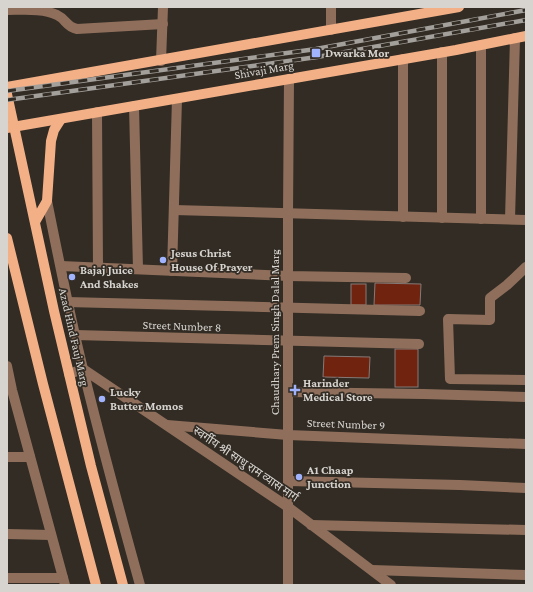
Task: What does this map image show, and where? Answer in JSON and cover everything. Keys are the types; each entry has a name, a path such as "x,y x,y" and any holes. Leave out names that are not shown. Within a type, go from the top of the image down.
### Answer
{"main road":[{"path":"7,87 161,61 458,7"},
{"name":"Shivaji Marg","path":"11,128 526,36"},
{"name":"Azad Hind Fauj Marg","path":"7,94 11,128 35,222 69,374 91,466 123,585"},
{"path":"35,222 47,201 51,141 54,130 61,119"},
{"path":"7,242 96,585"}],"street":[{"path":"161,61 163,7"},
{"path":"330,7 331,30"},
{"path":"7,10 61,11 68,26 77,29 163,24"},
{"path":"510,220 515,38"},
{"path":"481,45 481,219"},
{"path":"442,52 442,218"},
{"path":"403,59 403,217"},
{"name":"Chaudhary Prem Singh Dalal Marg","path":"288,585 289,79"},
{"path":"172,271 177,99"},
{"path":"134,106 138,269"},
{"path":"97,112 98,268"},
{"path":"47,201 75,336 107,465 140,585"},
{"path":"174,210 526,220"},
{"path":"60,266 288,276 406,278"},
{"path":"526,267 507,285 490,298 490,320 448,319 450,379 526,380"},
{"path":"67,302 420,311"},
{"name":"Street Number 8","path":"75,336 420,344"},
{"path":"7,366 9,390 30,457 64,581 7,578"},
{"path":"69,374 83,369"},
{"name":"स्वर्गीय श्री साधु राम व्यास मार्ग","path":"83,369 288,507 372,570 380,581 391,585"},
{"path":"288,392 526,397"},
{"name":"Street Number 9","path":"165,425 288,435 526,444"},
{"path":"7,457 30,457"},
{"path":"288,481 526,488"},
{"path":"312,525 526,530"},
{"path":"7,534 51,534"},
{"path":"372,570 526,576"}],"building":[{"path":"375,283 421,284 420,305 374,305"},
{"path":"351,284 366,284 366,305 351,305"},
{"path":"395,349 418,349 418,387 395,387"},
{"path":"324,356 370,357 369,378 323,377"}],"railway":[{"path":"7,91 316,49 526,10"},
{"path":"7,100 317,57 526,20"}],"place":[{"name":"Dwarka Mor","path":"316,53"},
{"name":"Jesus Christ House Of Prayer","path":"163,260"},
{"name":"Bajaj Juice And Shakes","path":"72,277"},
{"name":"Harinder Medical Store","path":"295,390"},
{"name":"Lucky Butter Momos","path":"102,399"},
{"name":"A1 Chaap Junction","path":"299,477"}]}
